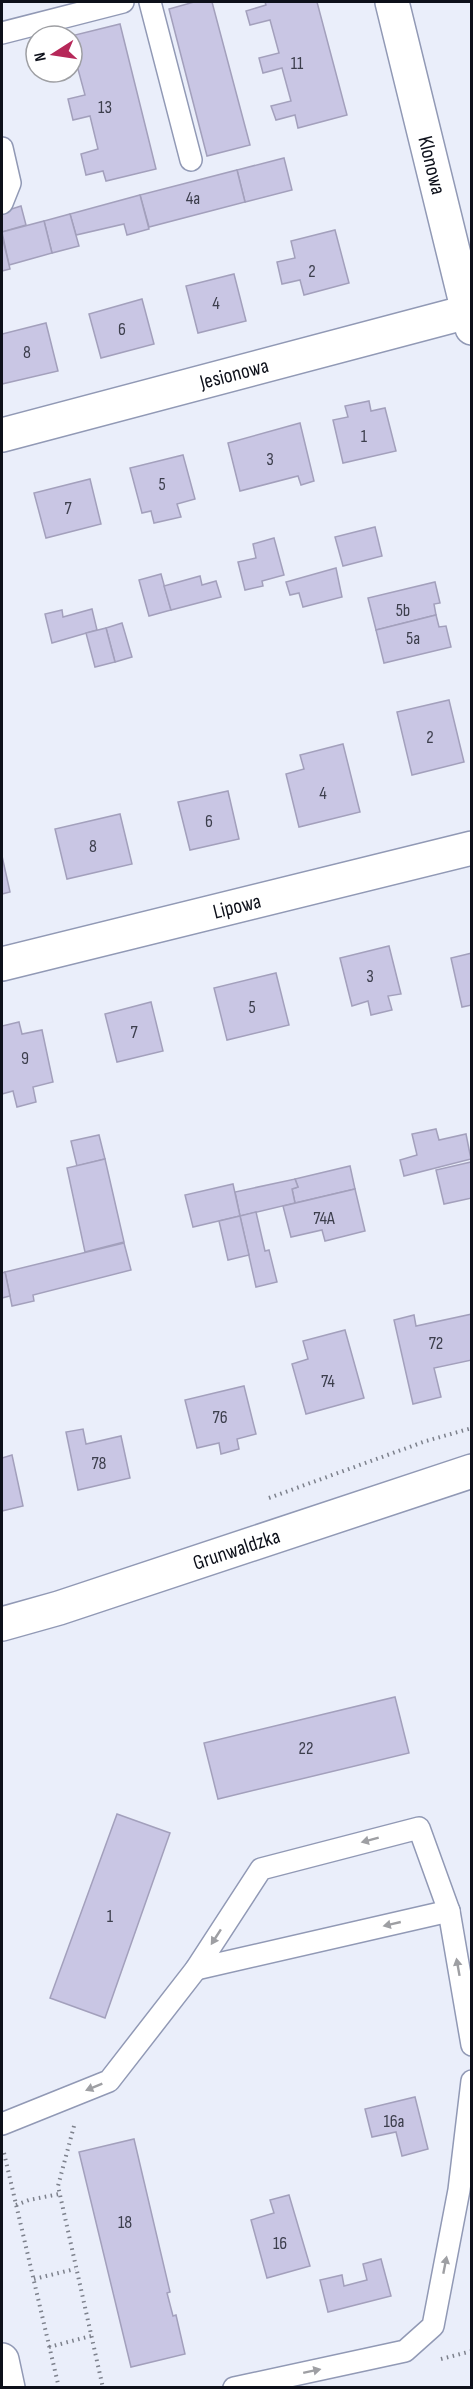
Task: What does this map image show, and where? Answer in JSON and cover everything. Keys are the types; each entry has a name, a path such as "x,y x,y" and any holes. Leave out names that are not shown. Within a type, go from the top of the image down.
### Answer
{"street":[{"name":"Klonowa","path":"392,2 470,317"},
{"name":"Jesionowa","path":"2,435 470,317"},
{"name":"Lipowa","path":"2,964 471,848"},
{"name":"Grunwaldzka","path":"2,1624 80,1601 471,1471"},
{"path":"2,2361 8,2388"}],"lane":[{"path":"2,33 123,2"},
{"path":"150,2 191,160"},
{"path":"2,148 10,183 2,203"},
{"path":"2,2124 109,2081 196,1969 261,1869 418,1828 449,1911 471,2045"},
{"path":"196,1969 449,1911"},
{"path":"234,2388 405,2351 433,2326 465,2190 471,2081"}],"path":[{"path":"76,2120 58,2186 103,2388"},
{"path":"4,2152 59,2388"},
{"path":"16,2205 59,2194"},
{"path":"34,2279 75,2269"},
{"path":"49,2347 91,2336"}],"building":[{"path":"194,2 212,2 250,145 207,156 169,9"},
{"path":"265,2 317,2 347,115 298,128 295,115 276,120 271,106 291,101 282,68 263,73 259,58 279,53 270,20 250,25 246,11 266,5"},
{"path":"120,24 156,169 106,181 103,171 86,175 81,154 98,149 90,116 73,120 68,99 85,95 82,84 84,84 84,33"},
{"path":"284,158 292,190 245,202 237,170"},
{"path":"237,170 245,202 149,227 140,195"},
{"path":"140,195 149,229 127,235 124,224 76,235 70,214"},
{"path":"21,206 26,225 2,232 2,212"},
{"path":"70,214 79,246 52,253 44,221"},
{"path":"44,221 52,253 9,265 2,232"},
{"path":"335,230 349,283 304,295 300,280 282,284 277,262 295,258 291,241"},
{"path":"2,236 10,269 2,271"},
{"path":"234,274 246,321 198,333 186,286"},
{"path":"142,299 154,344 101,358 89,314"},
{"path":"46,323 58,371 2,384 2,334"},
{"path":"369,401 371,411 385,408 396,451 343,463 333,420 348,417 345,406"},
{"path":"300,423 314,481 301,485 298,476 240,491 228,443"},
{"path":"183,455 195,499 177,504 181,517 154,523 151,511 142,513 130,468"},
{"path":"90,479 101,524 46,538 34,493"},
{"path":"375,527 382,556 343,566 335,537"},
{"path":"274,538 284,575 262,581 263,586 245,590 238,562 256,558 253,544"},
{"path":"336,568 342,597 303,607 299,593 290,595 286,582"},
{"path":"161,574 171,610 149,616 139,580"},
{"path":"200,576 202,585 216,581 221,597 171,610 164,586"},
{"path":"435,582 440,603 434,604 436,615 376,630 368,598"},
{"path":"92,609 97,630 52,643 45,614 62,610 63,617"},
{"path":"436,615 439,627 446,626 451,647 384,663 376,630"},
{"path":"122,623 132,657 115,662 106,628"},
{"path":"106,628 115,662 95,667 86,633"},
{"path":"449,700 464,762 412,775 397,712"},
{"path":"343,744 360,812 299,827 286,774 304,769 300,755"},
{"path":"228,791 239,839 190,850 178,802"},
{"path":"120,814 132,864 67,879 55,829"},
{"path":"2,856 10,892 2,894"},
{"path":"389,946 401,994 388,996 392,1010 371,1015 368,1001 352,1006 340,958"},
{"path":"472,953 472,1005 462,1007 451,958"},
{"path":"276,973 289,1025 227,1040 214,988"},
{"path":"151,1002 163,1051 117,1062 105,1014"},
{"path":"19,1022 22,1034 42,1030 53,1082 33,1087 36,1102 17,1107 13,1091 2,1094 2,1026"},
{"path":"436,1129 439,1140 466,1134 471,1159 404,1176 400,1160 417,1155 412,1134"},
{"path":"99,1135 105,1159 77,1166 71,1141"},
{"path":"105,1159 124,1242 85,1252 67,1168"},
{"path":"471,1162 472,1198 444,1204 436,1170"},
{"path":"350,1166 355,1189 295,1203 292,1189 298,1187 295,1179"},
{"path":"295,1179 298,1187 292,1189 295,1203 240,1216 235,1192"},
{"path":"233,1184 240,1216 193,1227 185,1195"},
{"path":"355,1189 365,1231 325,1241 322,1230 291,1237 283,1206"},
{"path":"256,1212 265,1251 269,1250 277,1282 256,1287 240,1216"},
{"path":"240,1216 249,1255 228,1260 219,1221"},
{"path":"124,1243 131,1270 33,1295 34,1301 12,1306 5,1272"},
{"path":"5,1272 10,1296 2,1298 2,1273"},
{"path":"472,1314 472,1360 434,1368 441,1397 413,1404 394,1320 414,1315 416,1326"},
{"path":"345,1330 364,1398 306,1414 292,1364 308,1359 303,1341"},
{"path":"244,1386 256,1434 237,1439 239,1449 221,1454 219,1443 197,1448 185,1400"},
{"path":"83,1429 86,1444 121,1436 130,1478 78,1490 66,1432"},
{"path":"12,1455 23,1506 2,1511 2,1458"},
{"path":"395,1697 409,1753 218,1799 204,1743"},
{"path":"117,1814 170,1833 105,2018 50,1998"},
{"path":"415,2097 428,2149 402,2156 396,2132 372,2137 365,2109"},
{"path":"134,2139 170,2292 167,2293 173,2316 176,2315 185,2354 131,2367 79,2152"},
{"path":"289,2195 310,2266 267,2278 251,2220 274,2213 270,2200"},
{"path":"381,2259 391,2296 328,2312 320,2280 342,2275 344,2286 367,2280 363,2264"}]}
